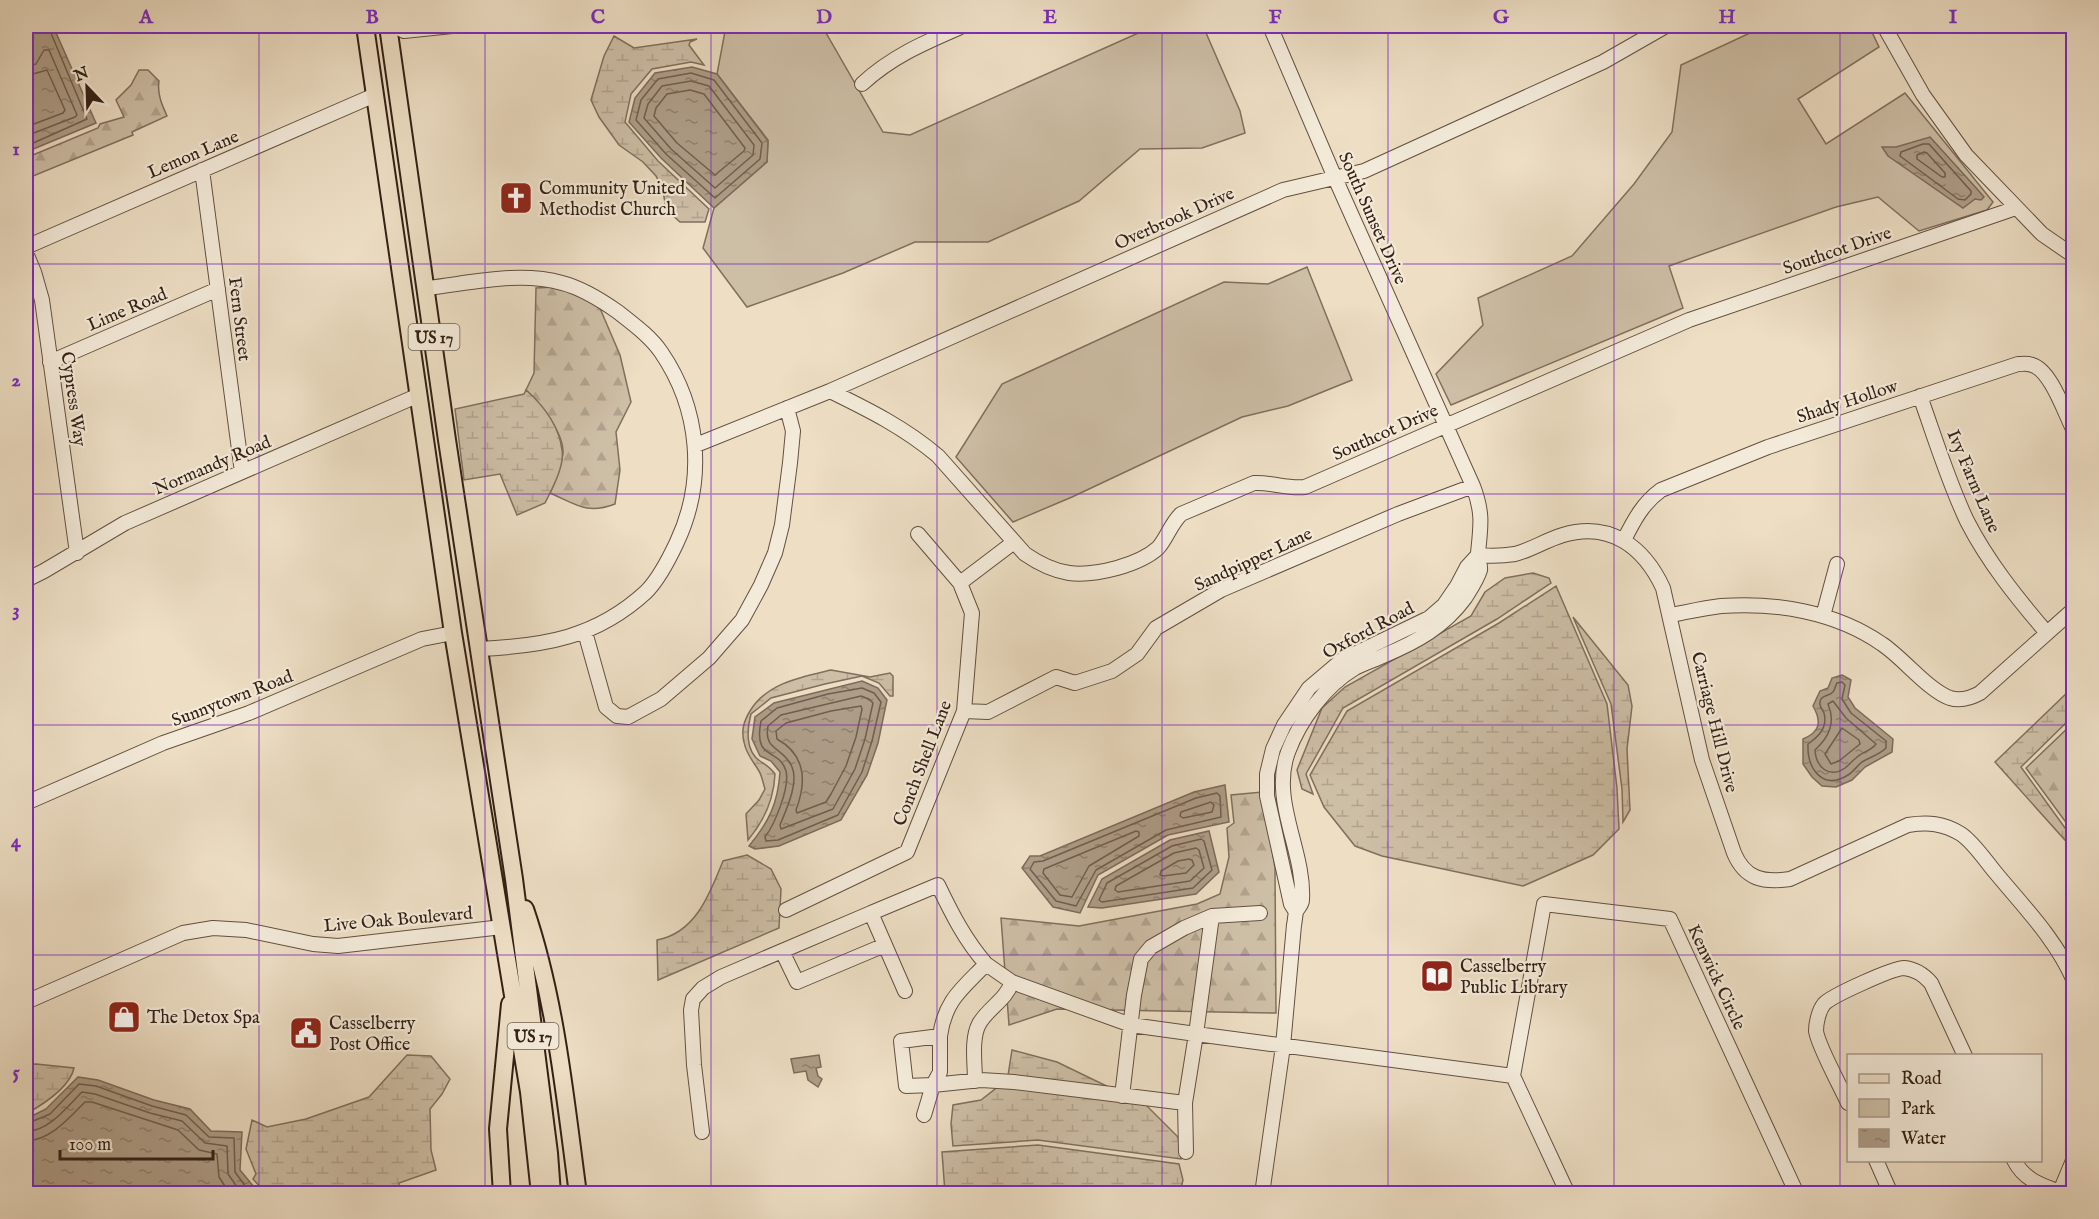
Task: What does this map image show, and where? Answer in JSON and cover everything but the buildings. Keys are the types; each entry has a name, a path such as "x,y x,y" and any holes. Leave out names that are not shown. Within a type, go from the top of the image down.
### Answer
{"main road":[{"name":"US 17","path":"365,26 453,633 529,1092 540,1194"},
{"path":"374,26 380,62 385,70 395,75"},
{"name":"US 17","path":"388,26 447,440 514,879 548,1142 552,1194"},
{"path":"375,95 390,115 397,165 413,196"},
{"path":"398,253 411,273 427,288"},
{"path":"418,395 428,405 447,440"},
{"path":"453,633 468,647 483,676"},
{"path":"514,879 534,935 550,1004 578,1194"},
{"path":"502,1194 498,1129 512,985"}],"street":[{"path":"394,26 404,31 446,26"},
{"path":"862,84 878,69 898,56 963,26"},
{"name":"South Sunset Drive","path":"1270,26 1445,425"},
{"name":"Overbrook Drive","path":"696,445 830,391 1278,192 1364,171 1593,66 1666,26"},
{"path":"1884,26 1923,95 1966,155 2042,234 2073,256"},
{"name":"Lemon Lane","path":"26,247 375,95"},
{"name":"Fern Street","path":"202,170 242,472"},
{"name":"Southcot Drive","path":"830,391 870,410 923,442 1025,554 1040,564 1069,574 1093,575 1128,565 1149,555 1160,546 1172,523 1181,514 1254,483 1267,482 1291,488 1305,487 1689,320 2016,208"},
{"name":"Cypress Way","path":"26,253 42,300 77,553"},
{"path":"427,288 517,278 540,279 570,285 601,301 641,331 661,351 676,379 688,411 696,445 696,464 686,522 671,554 647,590 615,615 585,632 545,643 479,649"},
{"name":"Lime Road","path":"50,362 218,289"},
{"name":"Shady Hollow","path":"1624,540 1638,512 1650,498 1661,490 1768,447 2018,364 2032,364 2042,370 2049,379 2073,431"},
{"name":"Normandy Road","path":"26,580 45,572 125,523 418,395"},
{"name":"Ivy Farm Lane","path":"1920,396 1945,467 1968,521 2000,575 2047,633"},
{"path":"585,632 606,707 617,716 628,717 661,699 709,658 742,620 775,553 786,505 793,431 787,408"},
{"name":"Oxford Road","path":"1262,1194 1283,1046 1296,912 1303,903 1298,857 1285,805 1287,754 1314,705 1355,668 1439,627 1456,610 1481,568 1478,555 1481,539 1479,500 1445,425"},
{"name":"Sandpipper Lane","path":"964,711 988,712 1056,677 1075,683 1112,671 1137,654 1156,628 1221,590 1398,514 1473,486"},
{"name":"Carriage Hill Drive","path":"1478,555 1499,556 1517,553 1563,535 1581,532 1603,533 1624,540 1642,553 1655,570 1664,588 1702,760 1734,853 1739,865 1747,872 1760,880 1790,879 1908,825 1927,822 1941,824 1962,835 1976,850 2046,933 2073,977"},
{"name":"Conch Shell Lane","path":"786,909 907,852 964,711 972,613 960,583 918,534"},
{"path":"960,583 1014,542"},
{"path":"1823,616 1837,564"},
{"path":"1671,615 1719,606 1757,605 1792,609 1823,616 1856,628 1882,644 1948,698 1958,699 1971,698 1980,693 2073,609"},
{"name":"Sunnytown Road","path":"26,803 164,743 249,713 422,639 453,633"},
{"path":"702,1132 694,1065 701,1050 699,1038 689,1034 682,1020 691,1010 693,999 703,988 782,951 939,885 969,944 986,964 1012,982 1131,1025 1513,1076 1568,1194"},
{"name":"Kenwick Circle","path":"1513,1076 1544,904 1670,919 1797,1194"},
{"path":"871,913 905,991"},
{"path":"1122,1096 1142,959 1152,947 1176,932 1212,916 1260,913"},
{"path":"1186,1152 1185,1103 1212,916"},
{"name":"Live Oak Boulevard","path":"26,1002 183,933 193,931 213,928 246,930 313,944 338,946 502,927"},
{"path":"782,951 797,982 885,945"},
{"path":"924,1115 939,1072 942,1019 950,1002 986,964"},
{"path":"1847,1101 1816,1030 1818,1017 1824,1004 1836,996 1892,970 1905,968 1916,971 1931,984 1964,1054"},
{"path":"975,1081 975,1049 979,1025 1003,998 1012,982"},
{"path":"940,1036 901,1041 906,1086 975,1081 1014,1082 1185,1103"},
{"path":"2015,1162 2021,1173 2034,1182 2060,1193 2073,1158"},
{"path":"1875,1162 1891,1194"}],"green space":[{"path":"726,26 822,26 883,132 910,135 1154,26 1203,26 1240,111 1245,133 1202,148 1140,149 1079,201 988,242 915,242 843,273 747,307 703,248 714,208 767,162 768,140 717,74"},
{"path":"1765,26 1869,26 1879,47 1798,99 1826,144 1905,93 1993,202 1987,210 1919,231 1878,197 1836,207 1669,266 1683,308 1451,405 1436,374 1483,325 1478,298 1572,256 1634,184 1672,132 1681,65"},
{"path":"614,36 634,48 697,39 689,45 704,65 691,62 652,69 631,94 625,122 658,161 709,209 705,222 680,222 666,209 663,191 656,176 643,162 619,145 599,117 591,100 604,56"},
{"path":"139,70 148,70 159,81 159,95 167,116 132,132 133,135 26,179 26,156 98,128 100,124 124,117 116,100 131,85"},
{"path":"1307,267 1352,380 1288,406 1242,417 1072,497 1013,522 956,457 1002,384 1224,282 1268,284"},
{"path":"555,287 599,306 620,355 631,402 616,432 620,470 615,504 605,507 581,507 550,493 561,463 562,445 550,419 526,390 534,373 536,288"},
{"path":"526,390 544,409 554,424 560,441 562,463 545,503 517,515 500,474 464,480 455,409 524,394"},
{"path":"1533,573 1549,578 1551,583 1497,619 1343,708 1306,774 1313,794 1302,789 1297,770 1322,708 1345,687 1471,616 1485,592 1505,578"},
{"path":"1556,586 1607,704 1617,788 1619,829 1593,855 1523,886 1382,856 1355,846 1324,807 1310,775 1347,711 1499,623"},
{"path":"1573,617 1628,685 1632,706 1627,749 1630,810 1623,822 1622,789 1611,704"},
{"path":"831,670 870,677 890,673 893,676 893,696 890,696 879,683 862,676 771,698 751,714 748,739 752,752 775,774 773,792 767,809 748,840 746,814 759,800 765,789 743,738 748,715 757,701 775,688 797,679"},
{"path":"2073,687 2073,716 2021,767 2073,839 2073,849 1995,762"},
{"path":"2073,723 2073,832 2026,768"},
{"path":"1262,792 1275,867 1276,1013 1057,1009 1009,1025 1001,918 1079,926 1197,904 1220,894 1229,857 1227,828 1234,823 1231,795"},
{"path":"747,855 771,869 781,889 779,928 658,980 657,940 670,936 692,920 707,898 723,861"},
{"path":"1012,1050 1057,1062 1146,1105 1180,1139 1181,1159 1038,1140 953,1146 951,1124 953,1105 981,1100 1007,1082"},
{"path":"407,1055 431,1056 450,1079 430,1109 431,1150 436,1170 399,1183 399,1193 267,1194 253,1179 256,1174 246,1149 252,1120 267,1127 306,1119 369,1097"},
{"path":"26,1065 74,1068 61,1089 26,1114"},
{"path":"1038,1145 1179,1164 1183,1180 1180,1193 945,1193 942,1152"}],"water":[{"path":"26,26 53,26 96,123 31,150 26,150 26,54 29,53 32,44"},
{"path":"692,67 717,74 768,141 767,162 714,208 661,158 629,122 635,98 655,73"},
{"path":"1930,137 1984,197 1981,200 1975,199 1963,208 1888,156 1882,147 1896,147"},
{"path":"1842,675 1851,680 1848,697 1855,708 1893,739 1892,752 1865,767 1852,780 1836,787 1822,786 1803,764 1803,739 1813,733 1818,726 1818,717 1813,706 1820,691 1828,688 1832,678"},
{"path":"862,681 878,688 887,700 878,743 867,775 841,820 779,846 755,849 749,846 762,829 775,803 780,772 771,761 760,756 752,739 755,717 774,703"},
{"path":"1225,785 1229,822 1168,835 1098,875 1080,913 1053,907 1022,868 1030,856 1040,856 1194,792"},
{"path":"1209,831 1219,872 1196,894 1102,908 1088,907 1102,879 1170,840"},
{"path":"819,1055 821,1067 816,1068 818,1076 822,1079 818,1087 808,1080 806,1071 794,1073 791,1059"},
{"path":"78,1077 98,1080 154,1100 190,1109 211,1131 242,1132 240,1170 259,1193 26,1193 26,1119 46,1109"}],"place":[{"name":"Community United Methodist Church","path":"516,198"},
{"name":"Casselberry Public Library","path":"1437,976"},
{"name":"The Detox Spa","path":"124,1017"},
{"name":"Casselberry Post Office","path":"306,1033"}]}
